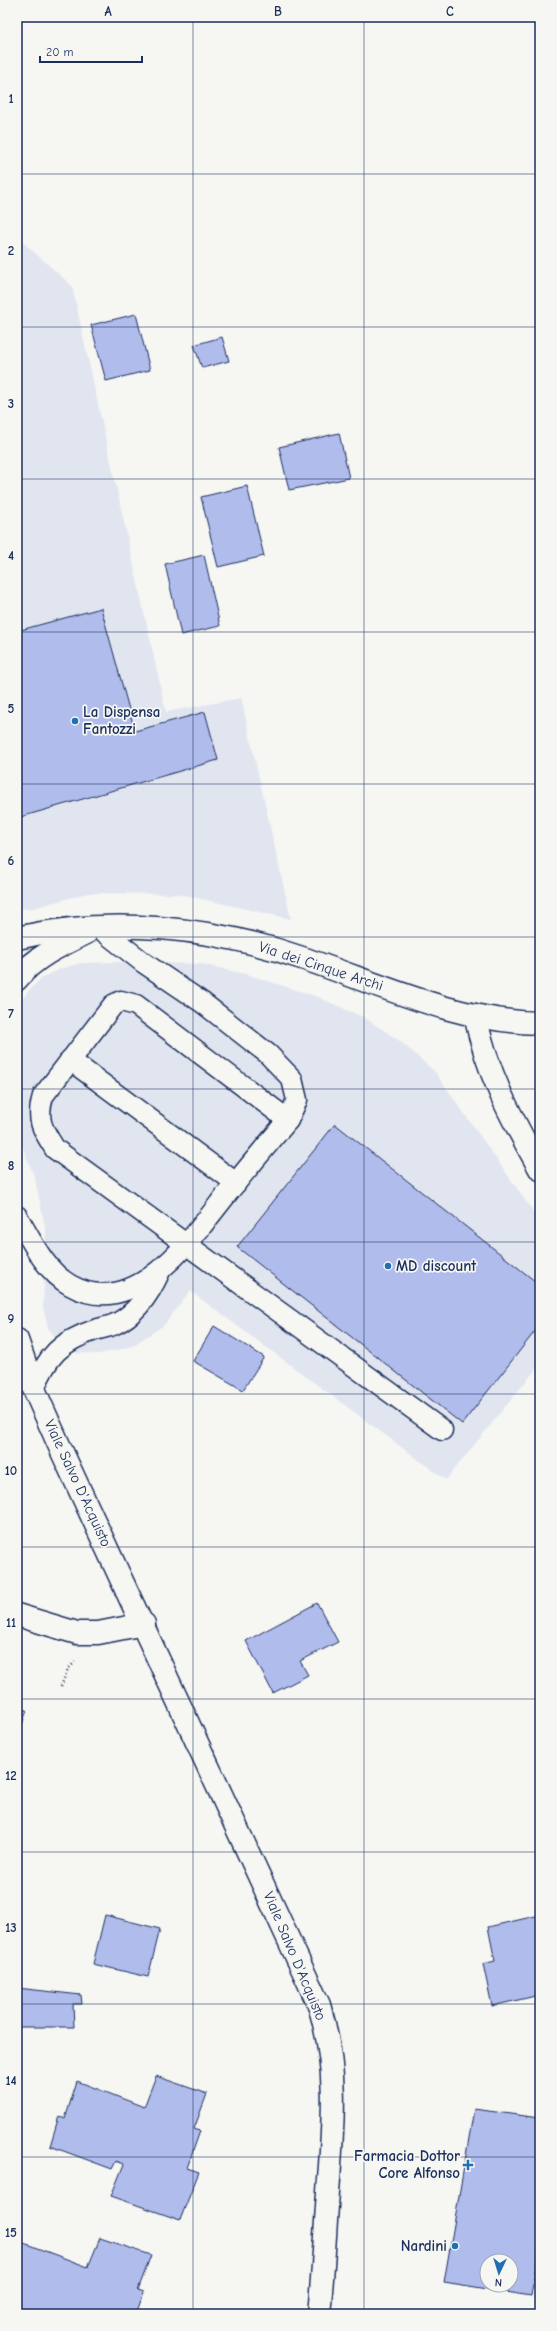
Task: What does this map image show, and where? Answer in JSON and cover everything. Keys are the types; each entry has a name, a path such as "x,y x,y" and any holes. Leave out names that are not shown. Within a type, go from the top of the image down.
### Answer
{"main road":[{"name":"Via dei Cinque Archi","path":"17,938 35,933 134,925 190,931 251,944 300,957 421,1000 476,1015 504,1020 540,1023"},
{"path":"17,979 26,969 48,953 98,927"},
{"path":"476,1015 482,1046 492,1076 540,1169"},
{"name":"Viale Salvo D'Acquisto","path":"17,1340 34,1389 312,1987 329,2038 333,2073 333,2129 319,2314"},
{"path":"17,1615 82,1634 98,1633 144,1624"}],"lane":[{"path":"17,1216 36,1250 54,1273 70,1286 89,1292 109,1295 128,1290 160,1271 187,1244 288,1120 297,1100 292,1078 268,1054 203,1003 144,962 98,927"},
{"path":"288,1120 136,1005 121,1001 113,1005 70,1060 43,1096 39,1110 42,1129 55,1149 442,1430"},
{"path":"70,1060 236,1183"},
{"path":"34,1389 42,1367 57,1348 75,1337 115,1324 132,1312 152,1290 160,1271"}],"path":[{"path":"61,1686 68,1670"}],"shaded area":[{"path":"17,237 72,286 166,712 241,698 291,919 179,894 88,893 33,908 17,909"},
{"path":"115,962 201,964 249,975 318,997 365,1018 400,1041 435,1072 540,1221 540,1364 446,1480 190,1291 164,1325 132,1346 118,1350 99,1354 77,1353 60,1342 48,1328 43,1307 46,1231 35,1179 17,1132 17,1015 19,1003 31,988 42,978 60,969 81,963"}],"building":[{"path":"136,314 150,370 106,381 91,325"},
{"path":"222,337 229,361 202,368 194,345"},
{"path":"339,433 349,478 289,490 279,447"},
{"path":"247,486 264,556 218,567 201,497"},
{"path":"204,555 220,626 181,635 165,564"},
{"name":"La Dispensa Fantozzi","path":"101,608 135,731 205,712 218,760 17,818 17,631"},
{"name":"MD discount","path":"335,1124 540,1285 540,1325 462,1424 237,1247"},
{"path":"214,1326 264,1357 243,1390 193,1361"},
{"path":"317,1603 338,1642 300,1661 308,1675 273,1693 246,1641"},
{"path":"17,1707 27,1710 17,1740"},
{"path":"105,1915 160,1929 148,1977 93,1964"},
{"path":"540,1915 540,1995 492,2006 483,1964 495,1961 488,1927"},
{"path":"17,1988 81,1995 82,2004 73,2004 74,2027 17,2027"},
{"path":"156,2076 207,2094 194,2129 200,2131 187,2168 199,2172 180,2220 111,2196 124,2164 116,2161 112,2169 50,2146 59,2116 65,2119 77,2081 144,2107"},
{"path":"474,2109 540,2118 540,2241 531,2296 512,2293 519,2293 519,2253 479,2253 479,2288 444,2282"},
{"path":"100,2238 151,2255 138,2290 144,2292 136,2314 17,2314 17,2255 21,2242 88,2267"}],"place":[{"name":"La Dispensa Fantozzi","path":"75,721"},
{"name":"MD discount","path":"388,1266"},
{"name":"Farmacia Dottor Core Alfonso","path":"468,2165"},
{"name":"Nardini","path":"455,2246"}]}
